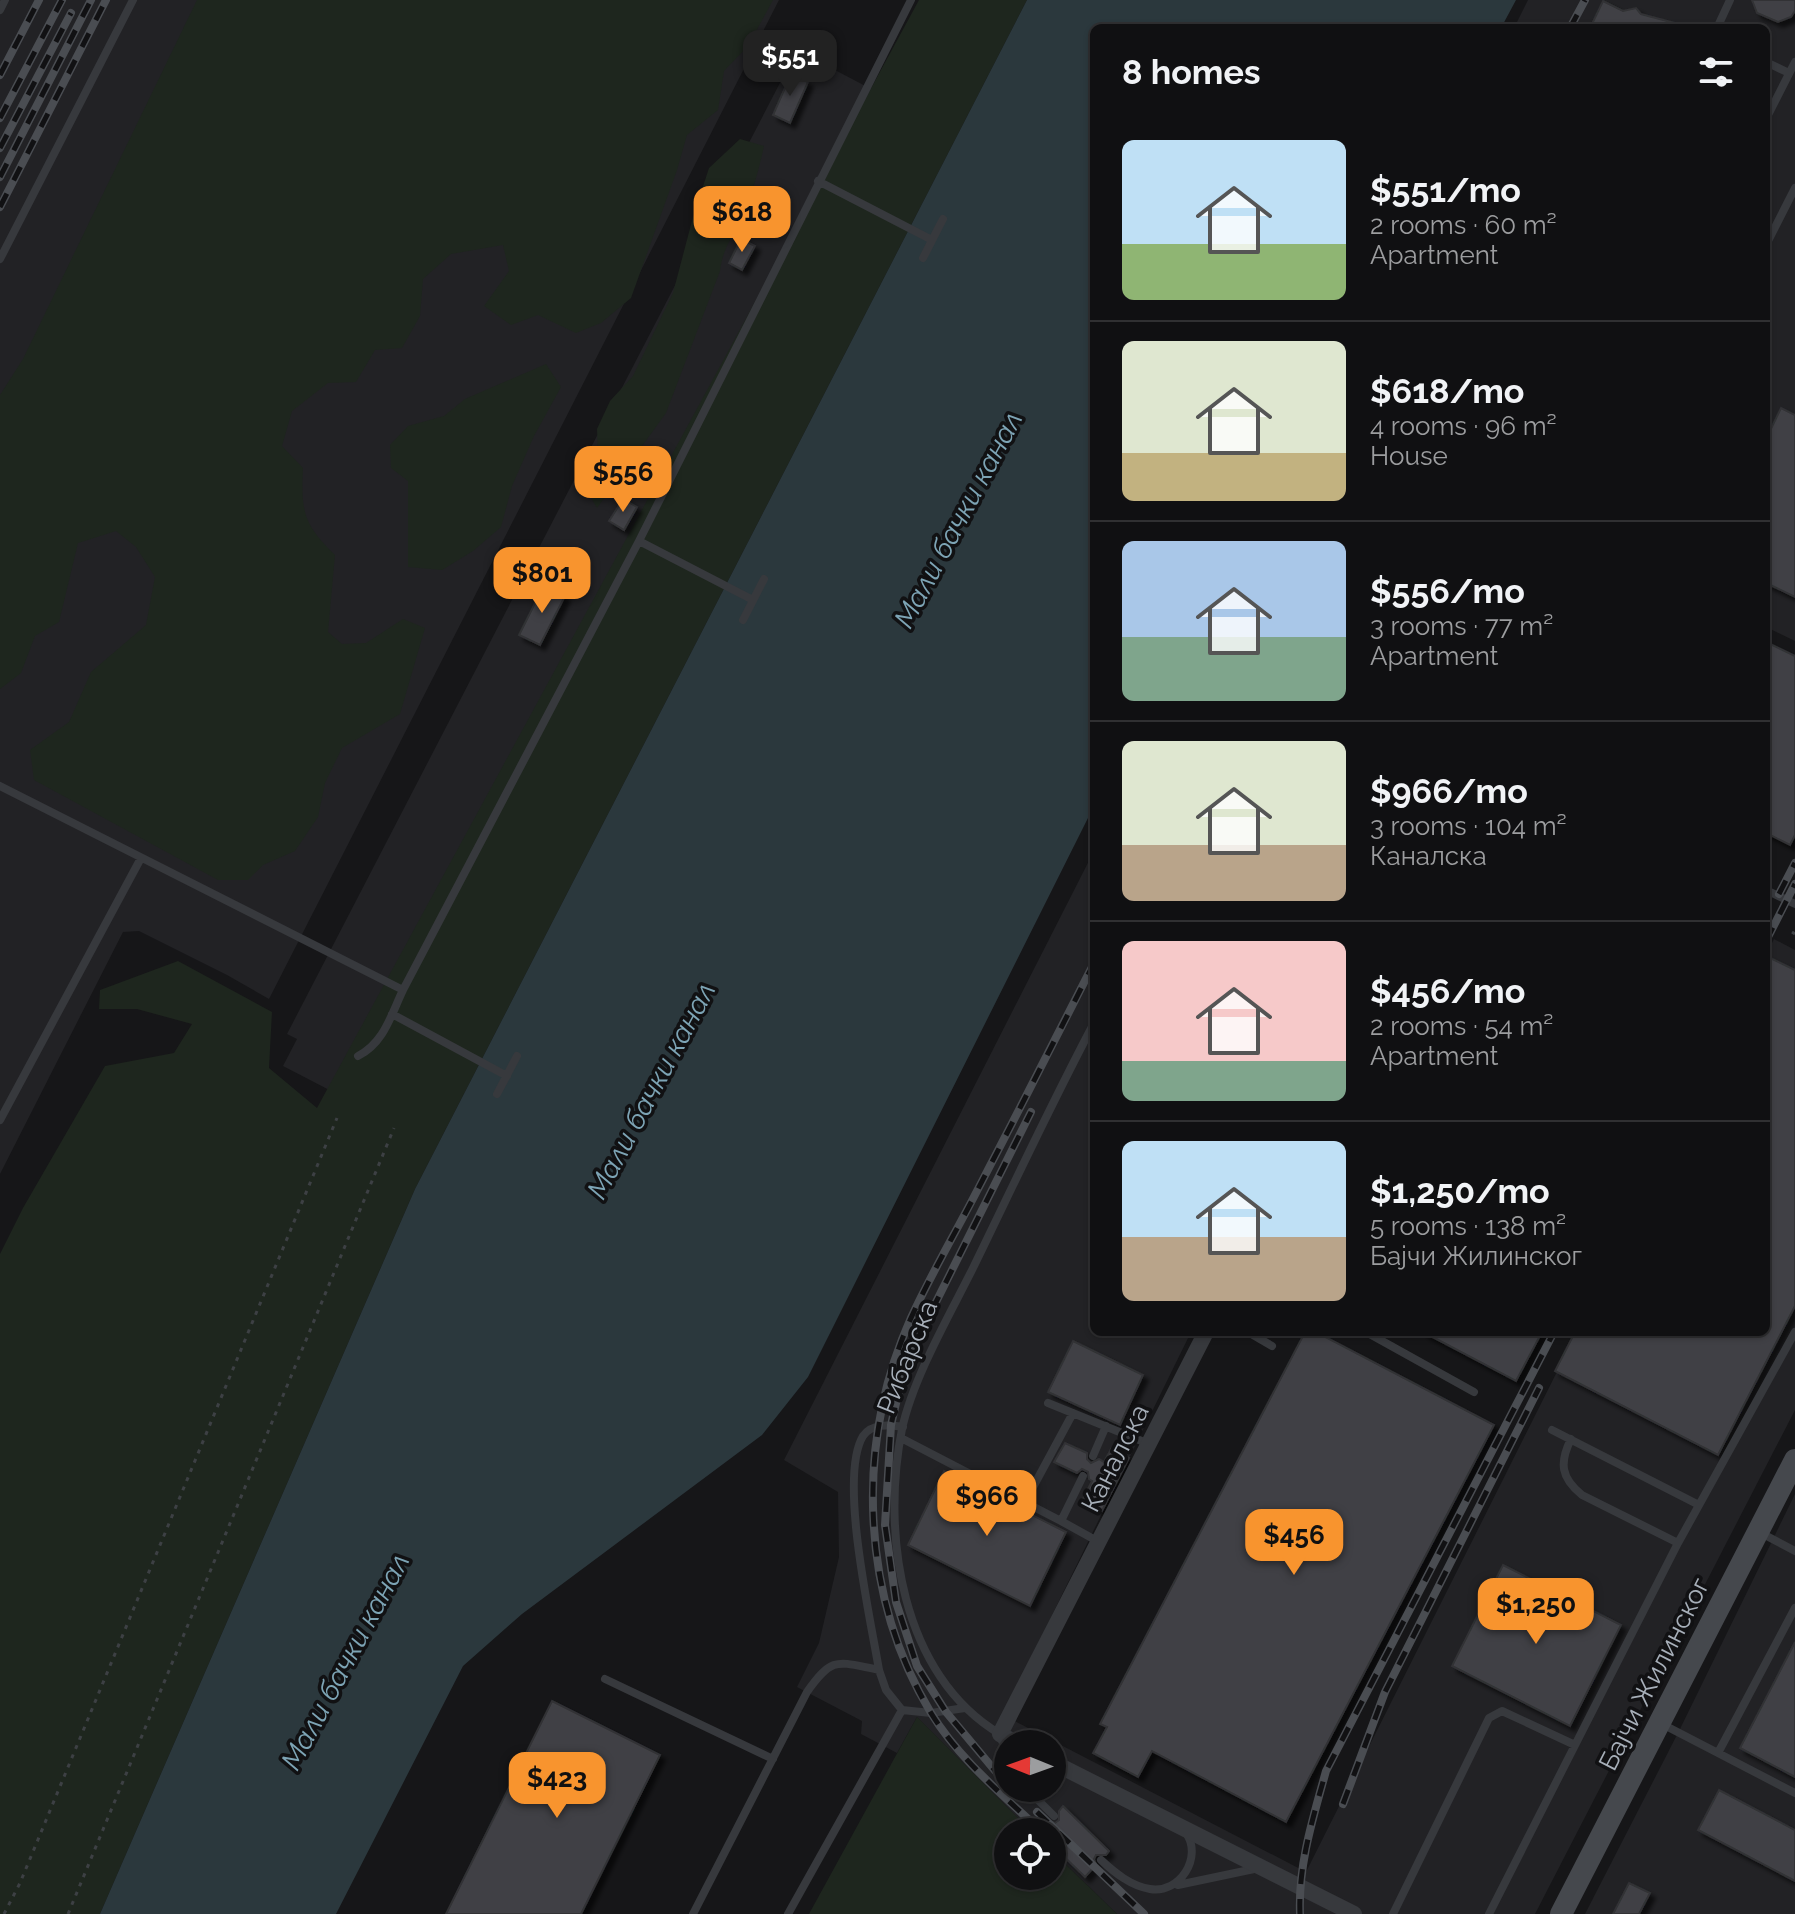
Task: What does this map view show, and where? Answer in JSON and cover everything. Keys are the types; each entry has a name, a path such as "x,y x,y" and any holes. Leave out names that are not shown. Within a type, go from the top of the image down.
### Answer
{"street":[{"name":"Каналска","path":"1002,1730 1204,1336"},
{"name":"Бајчи Жилинског","path":"1561,1914 1795,1460"},
{"path":"1066,1769 1354,1914"}],"lane":[{"path":"0,10 5,0"},
{"path":"0,259 133,0"},
{"path":"358,1056 379,1040 639,541 911,0"},
{"path":"1719,24 1730,0"},
{"path":"1770,111 1795,62"},
{"path":"1770,64 1789,73"},
{"path":"818,181 932,240"},
{"path":"1770,237 1795,188"},
{"path":"923,258 943,219"},
{"path":"639,541 753,600"},
{"path":"743,620 764,579"},
{"path":"0,786 403,990"},
{"path":"0,1120 141,858"},
{"path":"1770,892 1795,904"},
{"path":"392,1014 507,1076"},
{"name":"Рибарска","path":"995,1730 965,1708 930,1661 912,1614 898,1561 896,1489 901,1438 926,1363 1090,1031"},
{"path":"497,1094 517,1056"},
{"path":"1489,1914 1678,1543 1795,1332"},
{"path":"1255,1336 1272,1346"},
{"path":"1373,1336 1474,1392"},
{"path":"1048,1403 1149,1444"},
{"path":"1025,1502 1073,1413"},
{"path":"903,1427 877,1425 864,1434 857,1458 854,1524 879,1670 886,1690 902,1710 931,1713 965,1708"},
{"path":"1093,1456 1106,1426"},
{"path":"1552,1430 1699,1505"},
{"path":"901,1438 1099,1542"},
{"path":"1571,1439 1562,1465 1571,1487 1678,1543"},
{"path":"1061,1521 1083,1476"},
{"path":"1758,1532 1795,1551"},
{"path":"1718,1753 1795,1608"},
{"path":"693,1914 807,1692 822,1671 843,1663 879,1670"},
{"path":"605,1679 773,1759"},
{"path":"788,1914 902,1710"},
{"path":"1393,1914 1489,1718 1502,1711 1575,1745"},
{"path":"1660,1723 1795,1793"},
{"path":"1040,1802 1054,1816"},
{"path":"1169,1887 1184,1877 1191,1859 1191,1841 1179,1824"},
{"path":"1101,1860 1114,1873 1135,1885 1153,1890 1249,1868 1271,1871"}],"path":[{"path":"4,1914 26,1868 337,1118"},
{"path":"68,1914 394,1128"}],"shaded area":[{"path":"0,0 779,0 269,999 139,931 123,932 0,1174"},
{"path":"197,0 773,0 748,46 724,71 718,110 687,135 631,298 601,323 576,333 538,315 511,325 484,306 509,271 503,245 451,254 423,279 420,316 402,348 375,350 356,382 328,383 292,411 282,446 303,468 304,506 310,525 335,555 328,632 342,644 366,643 403,619 425,628 400,714 342,748 325,783 318,817 295,851 263,865 248,880 218,880 34,780 30,750 69,722 91,672 146,625 155,577 136,547 116,531 78,543 59,622 35,636 21,673 0,689 0,395 23,359"},
{"path":"919,0 1027,0 415,1189 100,1914 0,1914 0,1254 105,1066 174,1053 192,1024 137,1009 99,1009 100,990 178,961 272,1012 269,1068 317,1108"},
{"path":"1528,0 1795,0 1795,641 1770,629 1770,24 1516,24"},
{"path":"797,50 873,90 366,1109 283,1066 297,1039 287,1034"},
{"path":"740,139 764,146 747,205 726,248 666,413 597,508 587,491 598,456 597,429 610,401 633,376 673,293 709,168"},
{"path":"546,364 561,387 534,436 512,486 501,527 473,551 442,570 408,567 408,481 391,468 390,445 408,426 444,416 465,399"},
{"path":"1090,859 1090,1336 1189,1336 1003,1715 1032,1730 994,1730 994,1794 917,1717 897,1753 861,1734 862,1721 797,1687 819,1643 839,1557 838,1492 784,1460"},
{"path":"1774,939 1795,950 1795,1410 1535,1914 1117,1914 1066,1865 1066,1818 1018,1818 1002,1802 1066,1802 1066,1748 1306,1872 1575,1336 1770,1336 1770,947"},
{"path":"1795,1494 1795,1914 1585,1914 1679,1731"},
{"path":"917,1717 994,1794 994,1802 1002,1802 1018,1818 994,1818 994,1890 1066,1890 1066,1865 1117,1914 809,1914"}],"water":[{"name":"Мали бачки канал","path":"1027,0 1516,0 1503,24 1090,24 1090,814 808,1377 762,1435 522,1614 463,1666 336,1914 100,1914 415,1189"}],"building":[{"path":"1752,0 1795,0 1795,11 1791,17 1778,22 1757,13"},
{"path":"1603,1 1623,11 1636,8 1641,14 1675,23 1675,24 1592,24"},
{"path":"791,74 808,82 790,123 773,115"},
{"path":"741,239 755,246 742,270 729,263"},
{"path":"1781,408 1795,415 1795,597 1770,585 1770,431"},
{"path":"623,499 637,507 624,530 609,521"},
{"path":"544,585 565,596 540,645 519,635"},
{"path":"1770,644 1795,656 1795,835 1790,845 1770,835"},
{"path":"1770,958 1795,970 1795,1306 1718,1455 1555,1371 1573,1336 1770,1336"},
{"path":"1303,1336 1324,1336 1494,1425 1286,1822 1152,1751 1138,1777 1093,1753 1107,1727 1100,1724"},
{"path":"1431,1336 1540,1336 1516,1381"},
{"path":"1073,1341 1143,1375 1120,1425 1048,1392"},
{"path":"1065,1443 1087,1453 1091,1463 1099,1459 1104,1462 1111,1449 1129,1458 1102,1511 1082,1501 1092,1481 1088,1472 1082,1469 1077,1473 1054,1462"},
{"path":"944,1471 1066,1532 1030,1606 908,1545"},
{"path":"1503,1565 1621,1625 1570,1726 1452,1666"},
{"path":"1795,1642 1795,1777 1740,1748"},
{"path":"552,1701 660,1755 581,1914 446,1914"},
{"path":"1719,1790 1795,1830 1795,1881 1698,1830"},
{"path":"1063,1806 1109,1851 1106,1855 1096,1855 1096,1865 1085,1877 1066,1859 1066,1818 1059,1818"},
{"path":"1629,1883 1650,1893 1639,1914 1613,1914"}],"railway":[{"path":"0,75 39,0"},
{"path":"0,118 62,0"},
{"path":"0,177 91,0"},
{"path":"0,207 106,0"},
{"path":"1572,24 1585,0"},
{"path":"0,148 71,13"},
{"path":"1779,894 1795,863"},
{"path":"1770,933 1795,884"},
{"path":"1027,1818 982,1776 942,1730 907,1667 890,1619 879,1569 873,1518 874,1467 881,1416 893,1366 911,1318 1090,971"},
{"path":"994,1769 946,1712 917,1666 896,1602 885,1525 891,1425 905,1364 1031,1112"},
{"path":"1300,1914 1304,1860 1326,1771 1552,1336"},
{"path":"1343,1804 1385,1692 1539,1388"},
{"path":"1037,1812 1144,1914"}]}
